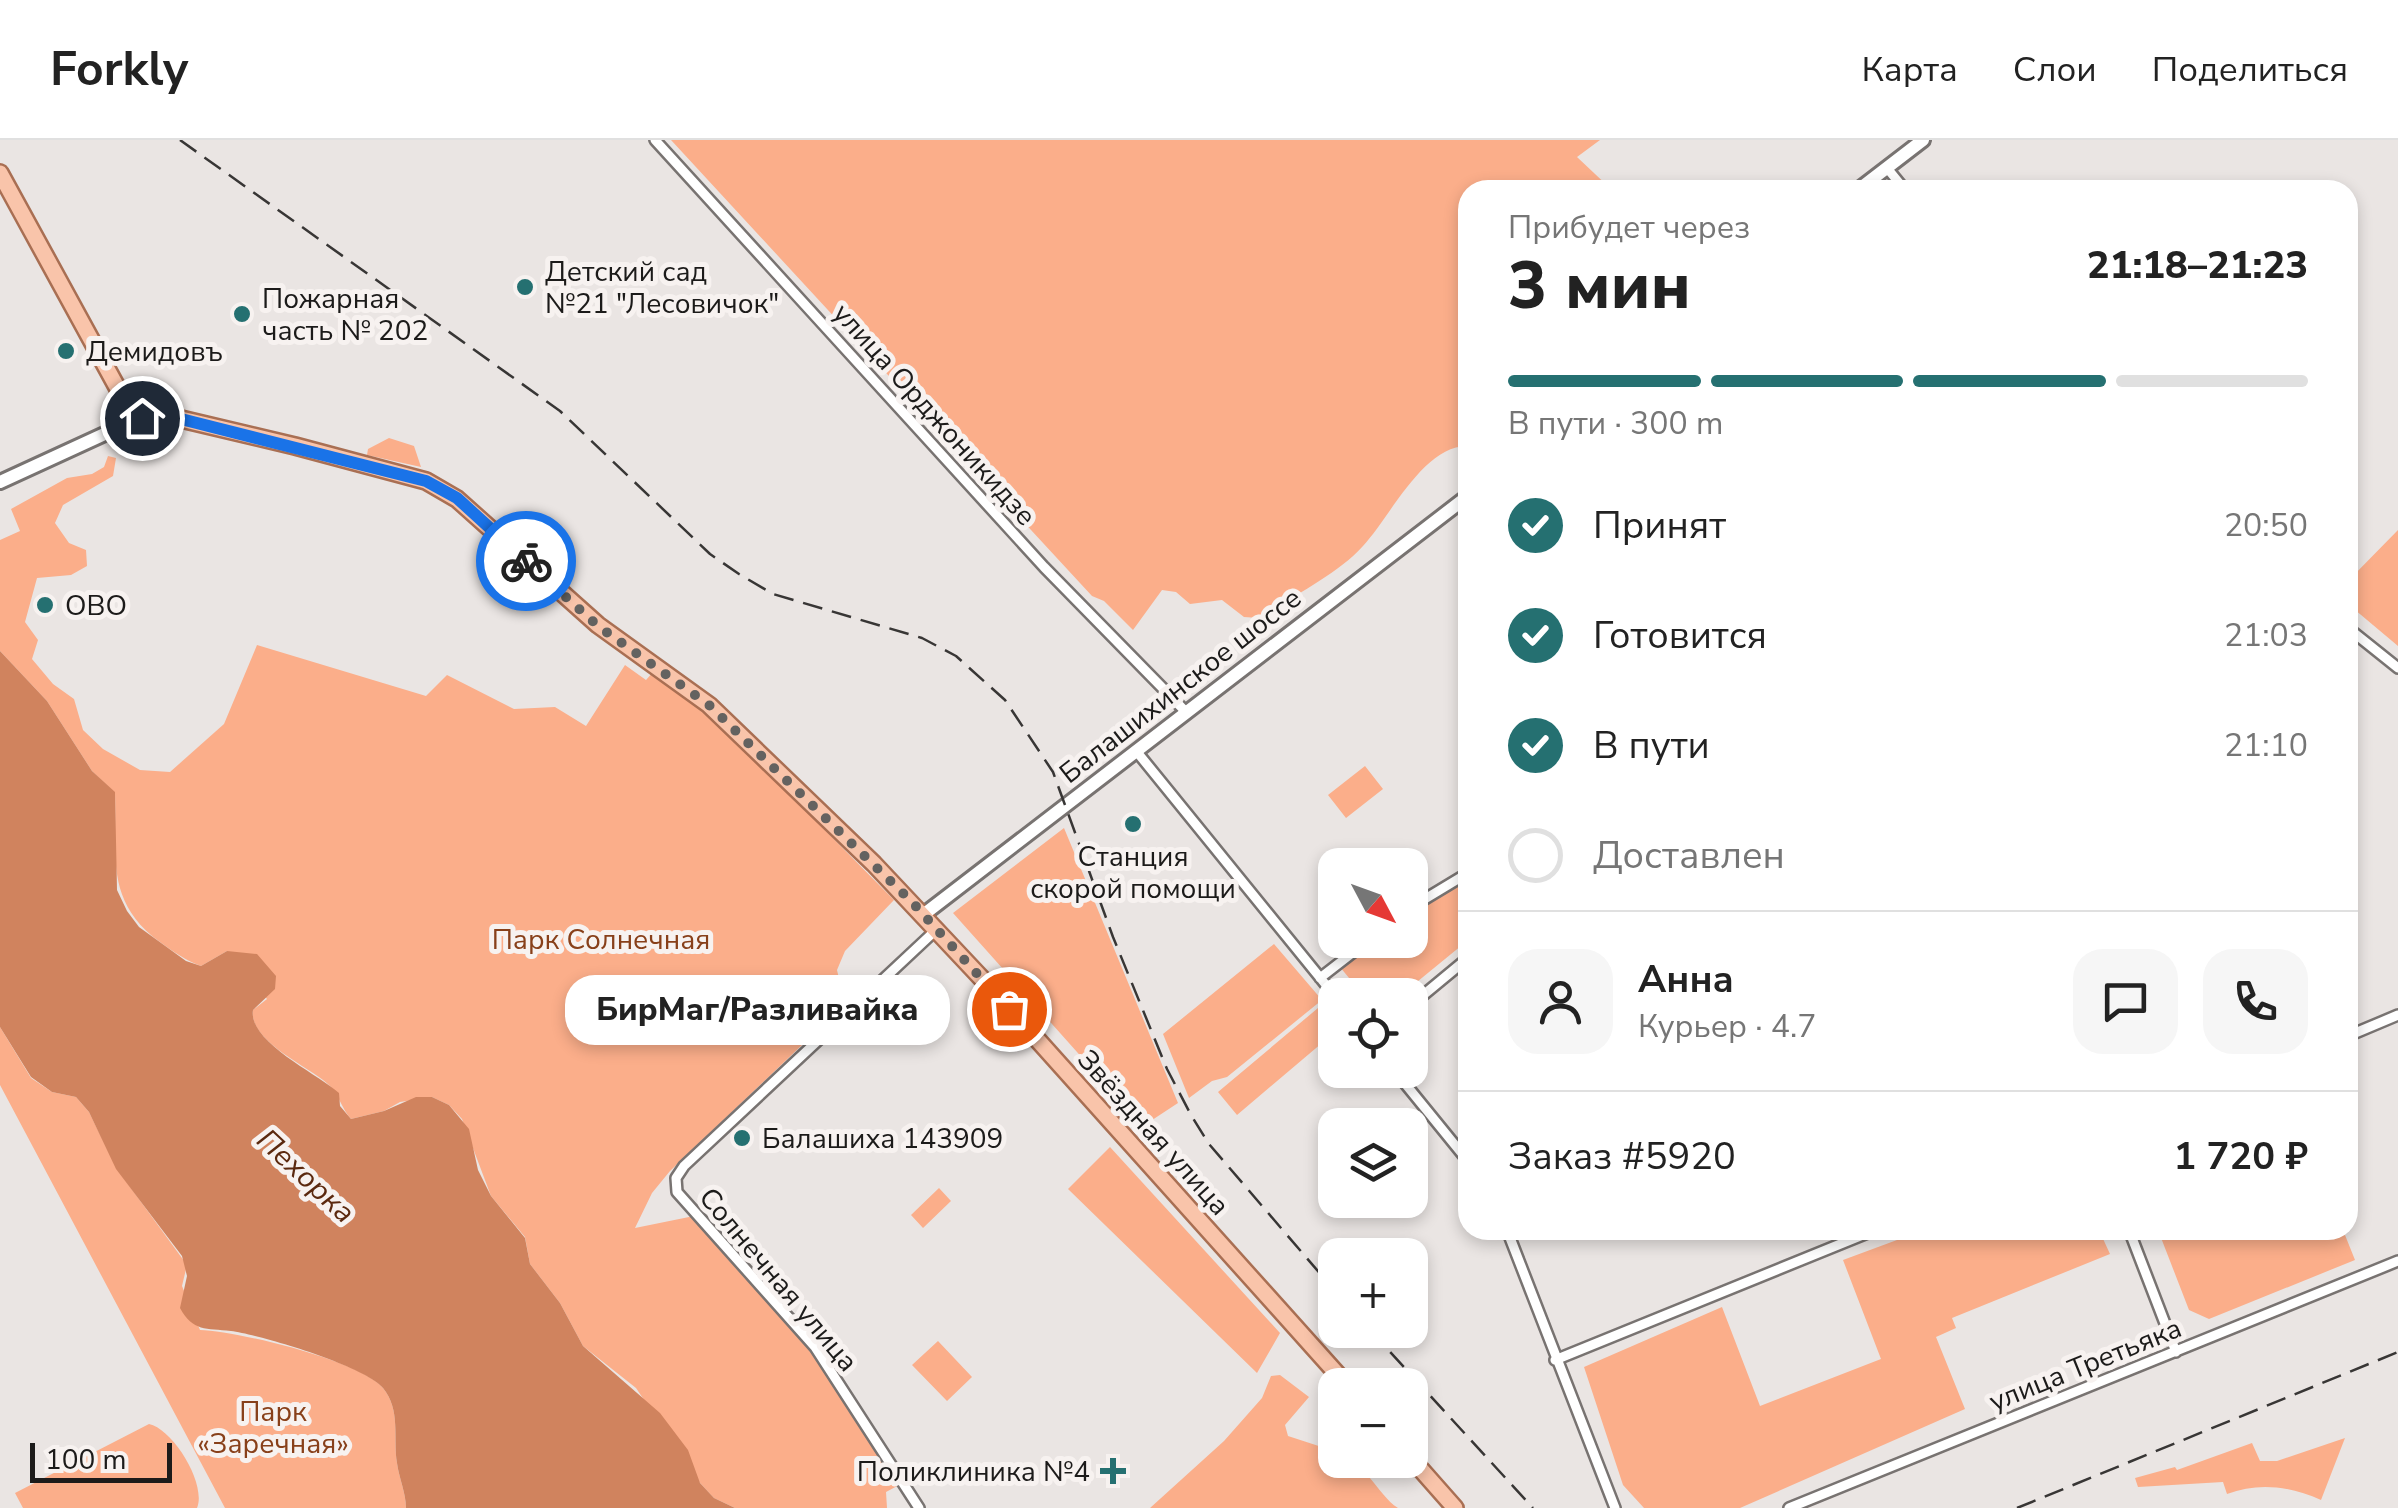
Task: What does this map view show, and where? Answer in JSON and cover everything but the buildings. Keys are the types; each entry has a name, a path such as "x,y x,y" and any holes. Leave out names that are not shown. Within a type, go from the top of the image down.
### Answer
{"main road":[{"path":"1871,180 1923,140"},
{"path":"0,173 134,420 0,482"},
{"name":"Звёздная улица","path":"134,420 156,416 181,419 350,460 446,491 598,626 709,705 923,915 1331,1368"},
{"name":"Балашихинское шоссе","path":"923,915 1458,504"},
{"path":"1428,1476 1456,1508"}],"street":[{"name":"улица Орджоникидзе","path":"655,140 1044,567 1187,713"},
{"path":"1886,168 1896,180"},
{"path":"2358,636 2398,668"},
{"path":"1136,752 1320,978 1346,958"},
{"path":"1428,897 1458,879"},
{"name":"Солнечная улица","path":"919,1508 815,1347 677,1192 676,1178 937,930"},
{"path":"1428,991 1458,966"},
{"path":"2358,1032 2398,1015"},
{"path":"1408,1088 1458,1150"},
{"path":"1511,1240 1615,1508"},
{"path":"1555,1360 1849,1240"},
{"path":"2133,1240 2176,1352"},
{"name":"улица Третьяка","path":"1789,1508 2398,1260"}],"green space":[{"path":"671,140 1600,140 1577,157 1601,180 1458,180 1458,448 1422,470 1352,557 1259,618 1244,617 1222,600 1190,604 1176,592 1162,590 1133,630 1104,601 1092,596"},
{"path":"389,438 414,446 421,467 367,455 368,449"},
{"name":"Парк Солнечная","path":"108,456 116,458 113,476 63,505 55,523 69,543 86,550 87,566 71,575 37,578 25,622 38,640 32,659 53,684 74,699 83,730 103,749 140,770 170,772 224,724 257,645 426,696 447,675 514,709 555,707 586,726 625,665 646,680 654,671 711,715 894,900 845,951 837,970 845,1004 670,1171 652,1193 635,1228 694,1216 812,1351 903,1483 886,1492 887,1508 735,1508 714,1498 636,1388 583,1346 560,1303 530,1264 525,1237 491,1196 462,1119 449,1105 432,1097 400,1102 384,1111 351,1119 330,1086 261,1033 253,1010 267,999 227,951 201,966 195,964 160,942 130,910 117,875 115,793 92,771 47,701 0,651 0,540 20,531 11,509 67,478 92,474 104,467"},
{"path":"2398,530 2398,646 2358,612 2358,571"},
{"path":"1365,766 1383,789 1346,818 1328,795"},
{"path":"1064,828 1178,1103 1143,1126 953,913"},
{"path":"1458,883 1458,948 1422,978 1349,978 1340,967 1352,958 1428,958 1428,902"},
{"path":"1274,944 1318,995 1318,1003 1227,1077 1212,1081 1189,1098 1163,1034"},
{"path":"1318,1008 1318,1046 1237,1115 1218,1092"},
{"name":"Парк «Заречная»","path":"0,1027 31,1078 52,1092 76,1097 89,1112 117,1169 187,1265 182,1286 200,1330 268,1341 324,1358 350,1367 383,1388 394,1415 397,1463 406,1508 225,1508 0,1085"},
{"path":"1110,1147 1280,1333 1257,1373 1068,1189"},
{"path":"939,1188 951,1201 923,1228 911,1215"},
{"path":"1897,1240 2104,1240 2110,1254 1952,1318 1956,1328 1936,1337 1965,1409 1740,1508 1644,1508 1623,1485 1584,1367 1722,1307 1760,1406 1881,1359 1843,1260"},
{"path":"2162,1240 2347,1240 2355,1260 2209,1319 2189,1310"},
{"path":"938,1341 972,1377 947,1401 912,1365"},
{"path":"1280,1375 1309,1397 1285,1425 1288,1436 1318,1446 1318,1478 1370,1478 1398,1508 1150,1508 1224,1441 1262,1398 1271,1376"},
{"path":"149,1424 168,1436 186,1459 197,1485 197,1508 23,1508 15,1493"},
{"path":"2345,1438 2321,1500 2274,1487 2227,1494 2223,1482 2138,1487 2135,1478 2175,1467 2177,1470 2252,1443 2260,1461 2277,1461"}],"water":[{"name":"Пехорка","path":"0,651 47,701 92,771 115,792 117,890 139,927 186,961 201,966 227,951 257,954 276,976 275,989 253,1010 254,1022 272,1045 339,1093 340,1106 351,1119 384,1111 416,1097 432,1097 449,1105 469,1129 478,1170 491,1196 525,1238 530,1264 560,1303 583,1346 660,1413 688,1450 700,1483 714,1498 735,1508 406,1508 392,1405 373,1379 288,1345 201,1327 185,1316 180,1308 187,1276 182,1256 116,1169 89,1112 76,1097 52,1092 31,1077 0,1027"}],"railway":[{"path":"180,140 560,411 710,554 739,574 773,594 922,638 956,656 1005,700 1053,772 1113,937 1167,1069 1191,1115 1209,1144 1318,1271"},
{"path":"1386,1348 1533,1508"},
{"path":"2017,1508 2398,1352"}],"way so far":[{"path":"526,561 598,626 709,705 912,902 1009,1009"}],"place":[{"name":"Детский сад №21 \"Лесовичок\"","path":"525,287"},
{"name":"Пожарная часть № 202","path":"242,314"},
{"name":"Демидовъ","path":"66,351"},
{"name":"ОВО","path":"45,605"},
{"name":"Станция скорой помощи","path":"1133,824"},
{"name":"БирМаг/Разливайка","path":"1009,1009"},
{"name":"Балашиха 143909","path":"742,1138"},
{"name":"Поликлиника №4","path":"1113,1471"}],"route":[{"path":"142,418 181,419 426,481 457,498 526,561"}]}
